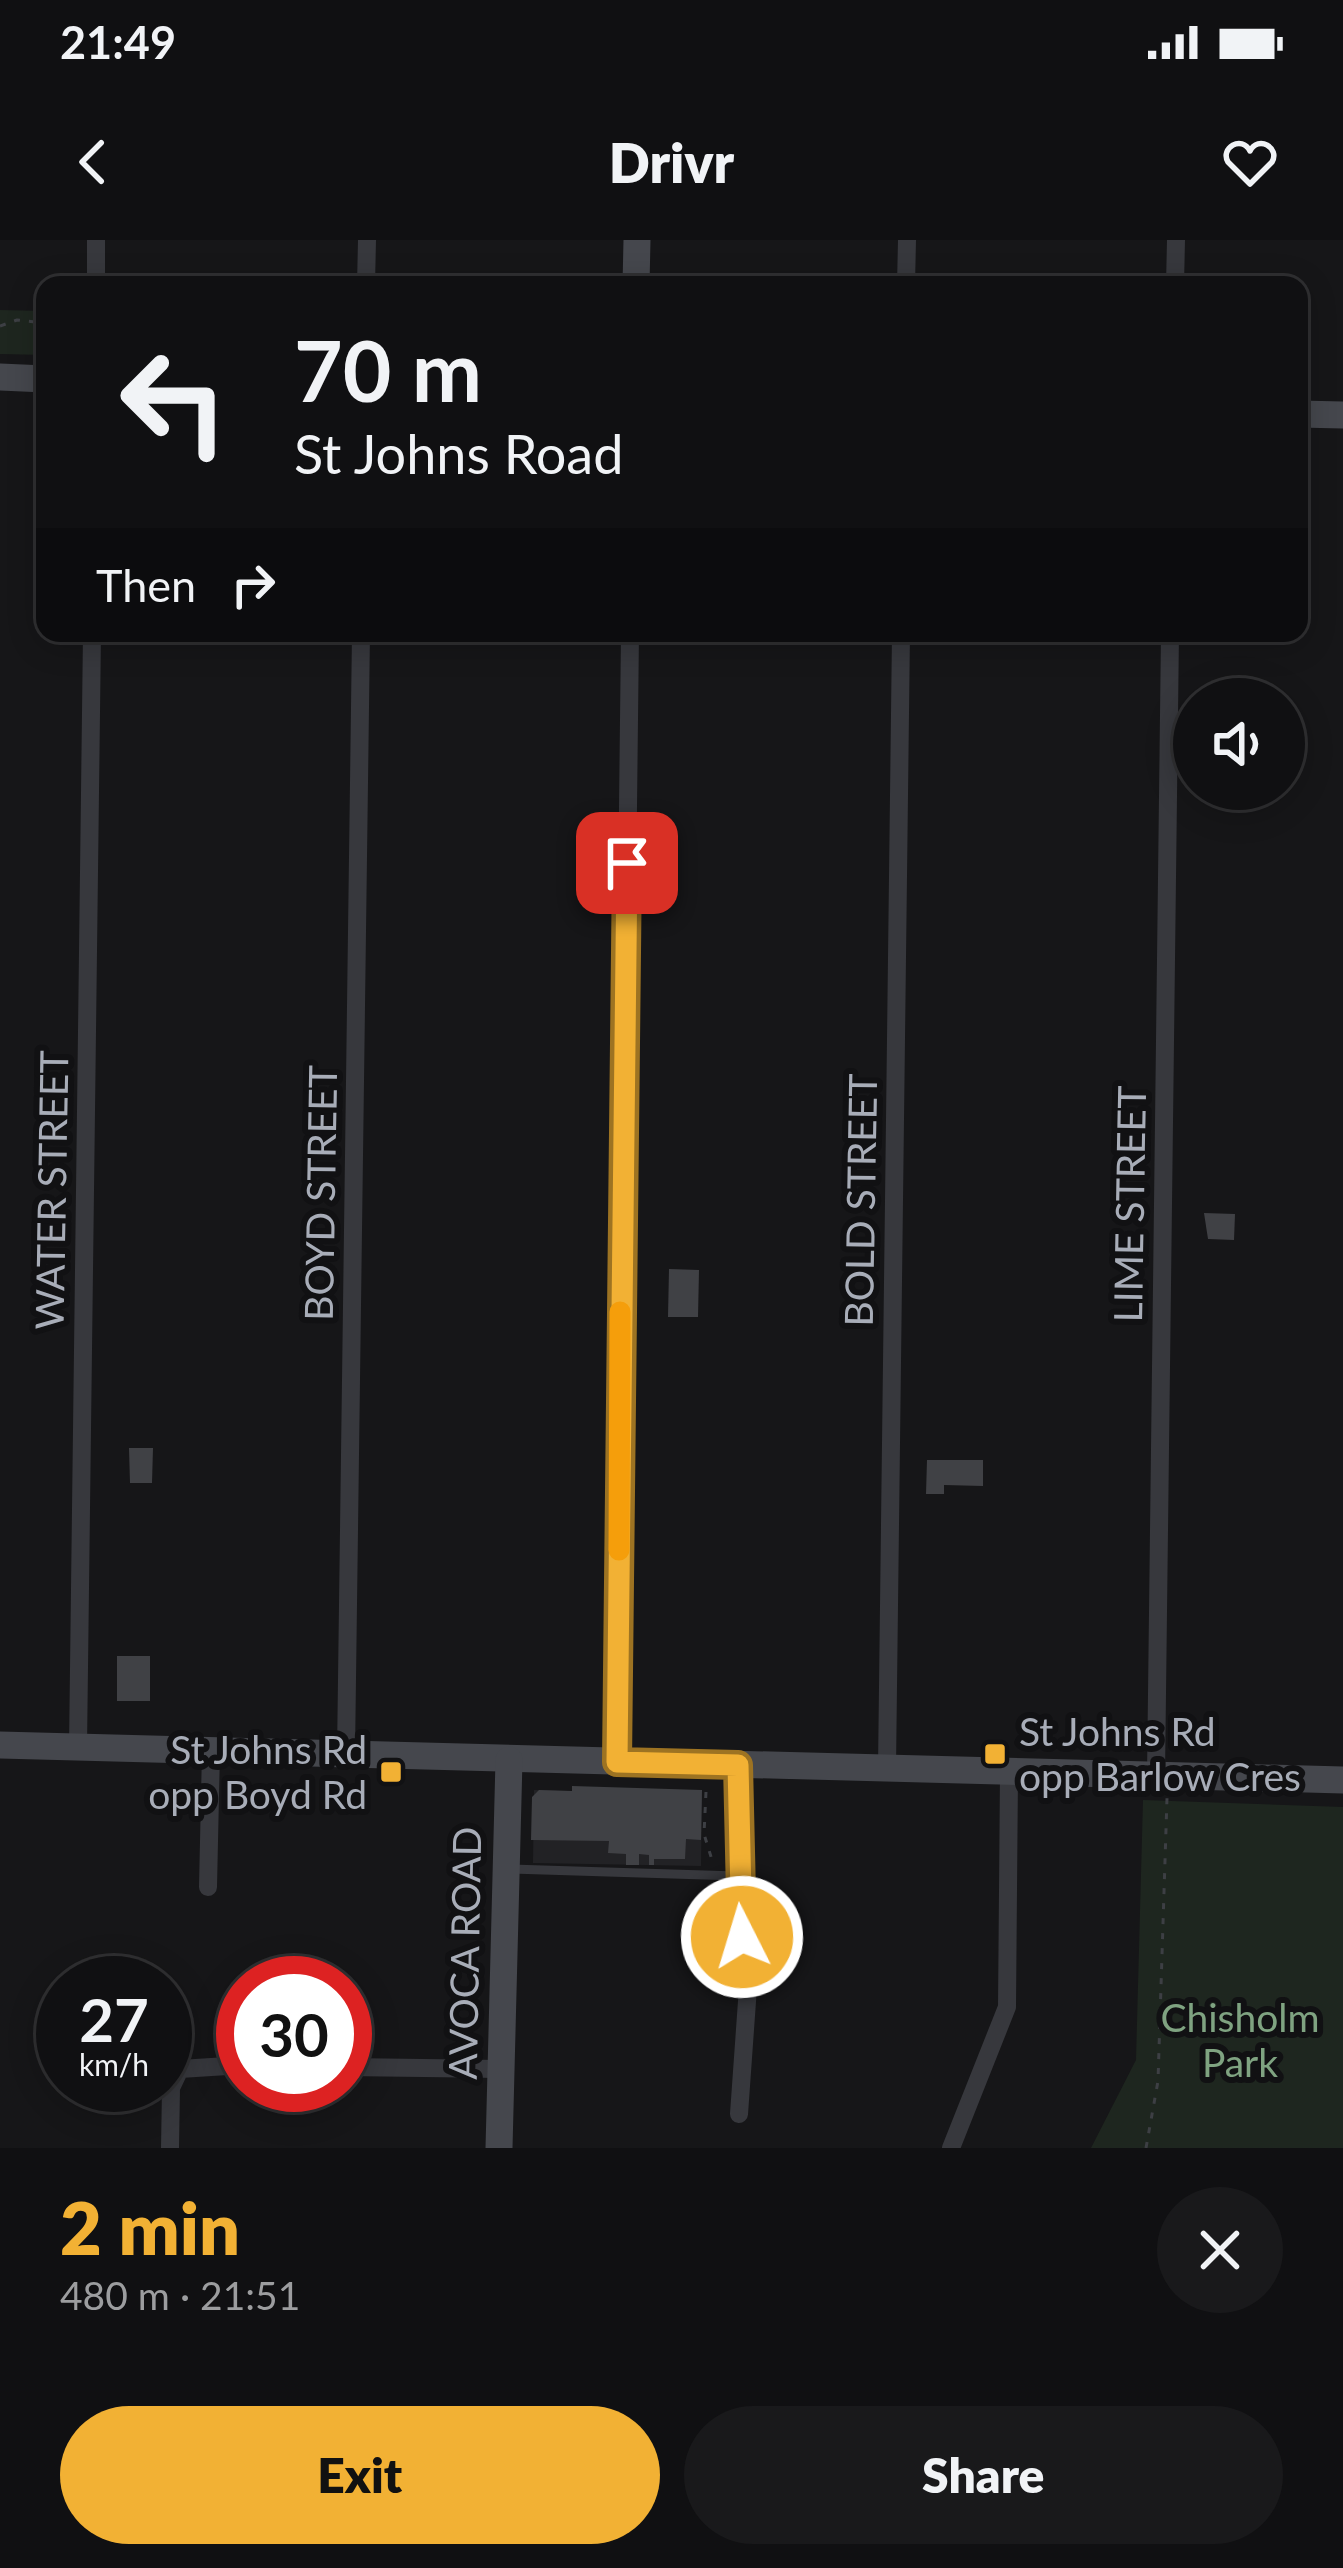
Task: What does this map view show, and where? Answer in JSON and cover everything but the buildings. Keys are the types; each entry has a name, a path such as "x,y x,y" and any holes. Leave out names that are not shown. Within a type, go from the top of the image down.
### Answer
{"main road":[{"path":"636,276 637,240"},
{"path":"0,377 36,379"},
{"path":"1308,414 1343,415"},
{"path":"0,1745 887,1768 1161,1786 1343,1780"},
{"name":"AVOCA ROAD","path":"499,2148 508,1760"}],"street":[{"path":"96,240 96,276"},
{"path":"366,276 367,240"},
{"path":"906,276 907,240"},
{"path":"1175,276 1176,240"},
{"name":"WATER STREET","path":"78,1748 92,642"},
{"name":"BOYD STREET","path":"346,1754 361,642"},
{"path":"617,1762 630,642"},
{"name":"BOLD STREET","path":"887,1768 901,642"},
{"name":"LIME STREET","path":"1161,1786 1170,642"},
{"path":"208,1887 211,1751"},
{"path":"738,1765 726,1875 749,1973 739,2114"},
{"path":"951,2148 1006,2007 1009,1773"},
{"path":"170,2148 171,2088 180,2069 216,2067"},
{"path":"372,2067 501,2069"}],"lane":[{"path":"506,1869 726,1875"}],"path":[{"path":"0,326 17,320 36,321"},
{"path":"1146,2148 1156,2098 1161,1786"},
{"path":"706,1792 704,1834 726,1875"}],"shaded area":[{"path":"534,1790 702,1795 701,1866 533,1863"}],"green space":[{"path":"0,310 36,311 36,355 0,354"},
{"name":"Chisholm Park","path":"1143,1800 1343,1807 1343,2148 1091,2148 1136,2060"}],"slow traffic":[{"path":"619,1550 620,1312"}],"place":[{"name":"St Johns Rd opp Barlow Cres","path":"995,1754"},
{"name":"St Johns Rd opp Boyd Rd","path":"391,1772"}],"route":[{"path":"627,863 617,1762 738,1765 736,1876 742,1937"}]}
